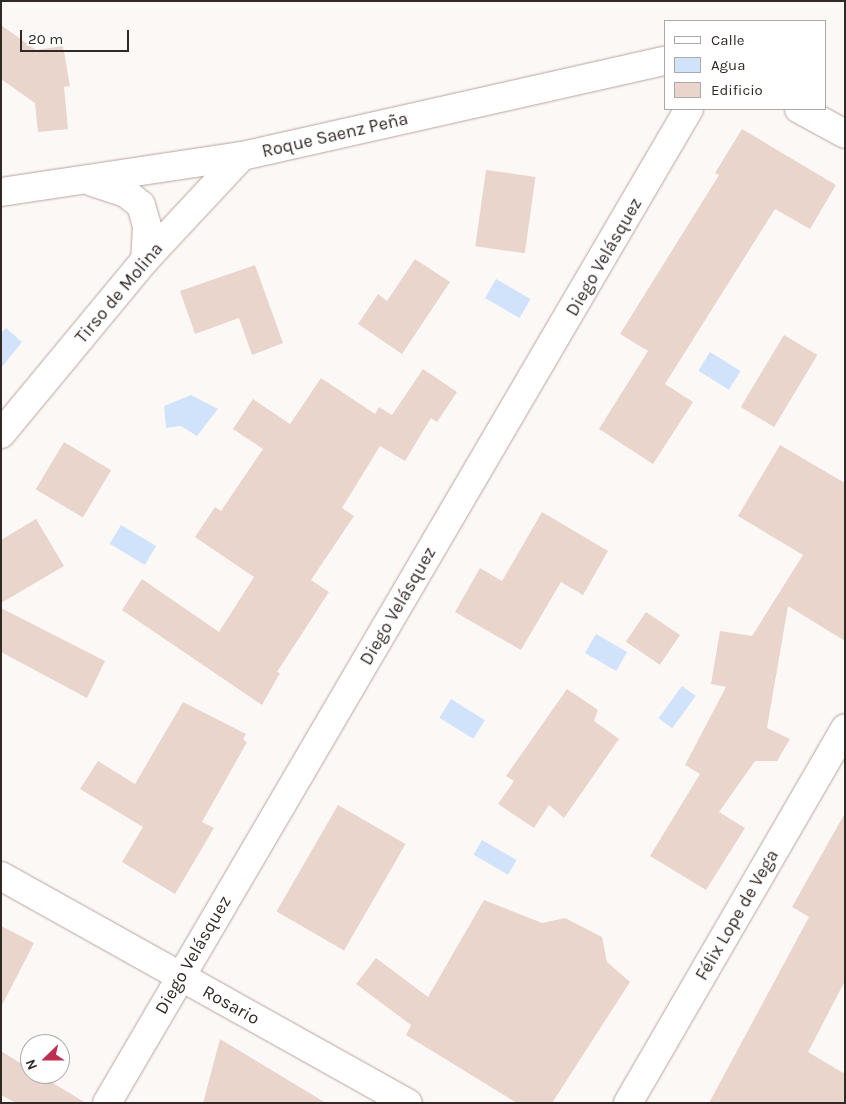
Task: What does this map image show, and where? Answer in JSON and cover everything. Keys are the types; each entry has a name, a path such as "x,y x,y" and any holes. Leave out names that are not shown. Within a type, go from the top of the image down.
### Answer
{"street":[{"name":"Roque Saenz Peña","path":"1,192 242,156 664,61"},
{"name":"Diego Velásquez","path":"107,1103 688,110"},
{"path":"802,110 845,134"},
{"name":"Tirso de Molina","path":"1,434 146,260 242,156"},
{"path":"87,180 126,193 141,205 147,226 146,260"},
{"name":"Félix Lope de Vega","path":"628,1103 845,728"},
{"name":"Rosario","path":"1,876 408,1103"}],"water":[{"path":"496,279 531,299 520,318 485,298"},
{"path":"6,328 22,342 1,368 1,333"},
{"path":"710,352 741,371 729,390 698,371"},
{"path":"191,395 218,409 197,436 181,426 166,428 164,406"},
{"path":"121,525 156,546 145,565 110,544"},
{"path":"596,634 627,652 616,671 585,653"},
{"path":"682,686 696,696 672,728 658,718"},
{"path":"451,699 485,720 473,739 439,718"},
{"path":"482,840 517,860 508,875 474,855"}],"building":[{"path":"1,25 36,50 63,46 70,86 64,87 68,129 38,132 35,103 1,79"},
{"path":"742,129 836,185 810,229 775,209 665,384 693,402 653,464 599,429 648,351 620,334 719,175 715,173"},
{"path":"486,170 536,177 525,253 475,246"},
{"path":"415,259 450,282 402,354 358,324 378,294 387,301"},
{"path":"255,265 283,343 252,355 239,318 195,334 180,291"},
{"path":"784,335 817,355 774,427 741,407"},
{"path":"423,369 457,392 437,422 431,418 405,461 380,446 342,508 354,516 311,580 329,592 277,672 280,673 262,705 122,610 142,579 219,632 254,577 195,537 215,507 221,511 263,449 233,429 253,399 290,424 321,378 375,414 379,407 392,415"},
{"path":"64,442 111,470 83,517 36,489"},
{"path":"780,445 845,483 845,641 788,606 767,728 790,739 777,761 755,761 719,812 745,828 706,890 650,856 700,774 685,765 726,687 711,684 720,631 752,636 803,555 738,516"},
{"path":"542,512 608,551 583,595 561,582 521,650 455,612 480,568 502,581"},
{"path":"36,519 64,566 1,603 1,540"},
{"path":"1,608 105,661 87,698 1,652"},
{"path":"646,612 680,635 660,665 626,642"},
{"path":"567,689 598,710 594,721 619,739 564,818 549,805 534,828 498,804 514,781 506,776"},
{"path":"183,702 246,734 243,739 247,742 202,822 214,828 175,894 122,862 143,827 80,789 98,761 135,784"},
{"path":"338,805 406,844 344,951 276,912"},
{"path":"845,813 845,981 808,1052 845,1074 845,1103 709,1103 809,917 792,907"},
{"path":"484,900 542,923 565,918 602,937 607,962 630,982 552,1103 517,1103 406,1035 411,1025 356,984 376,958 428,997"},
{"path":"1,926 34,943 1,1007"},
{"path":"220,1039 326,1103 203,1103"},
{"path":"1,1051 20,1063 20,1084 55,1084 86,1103 16,1103 1,1095"}]}
